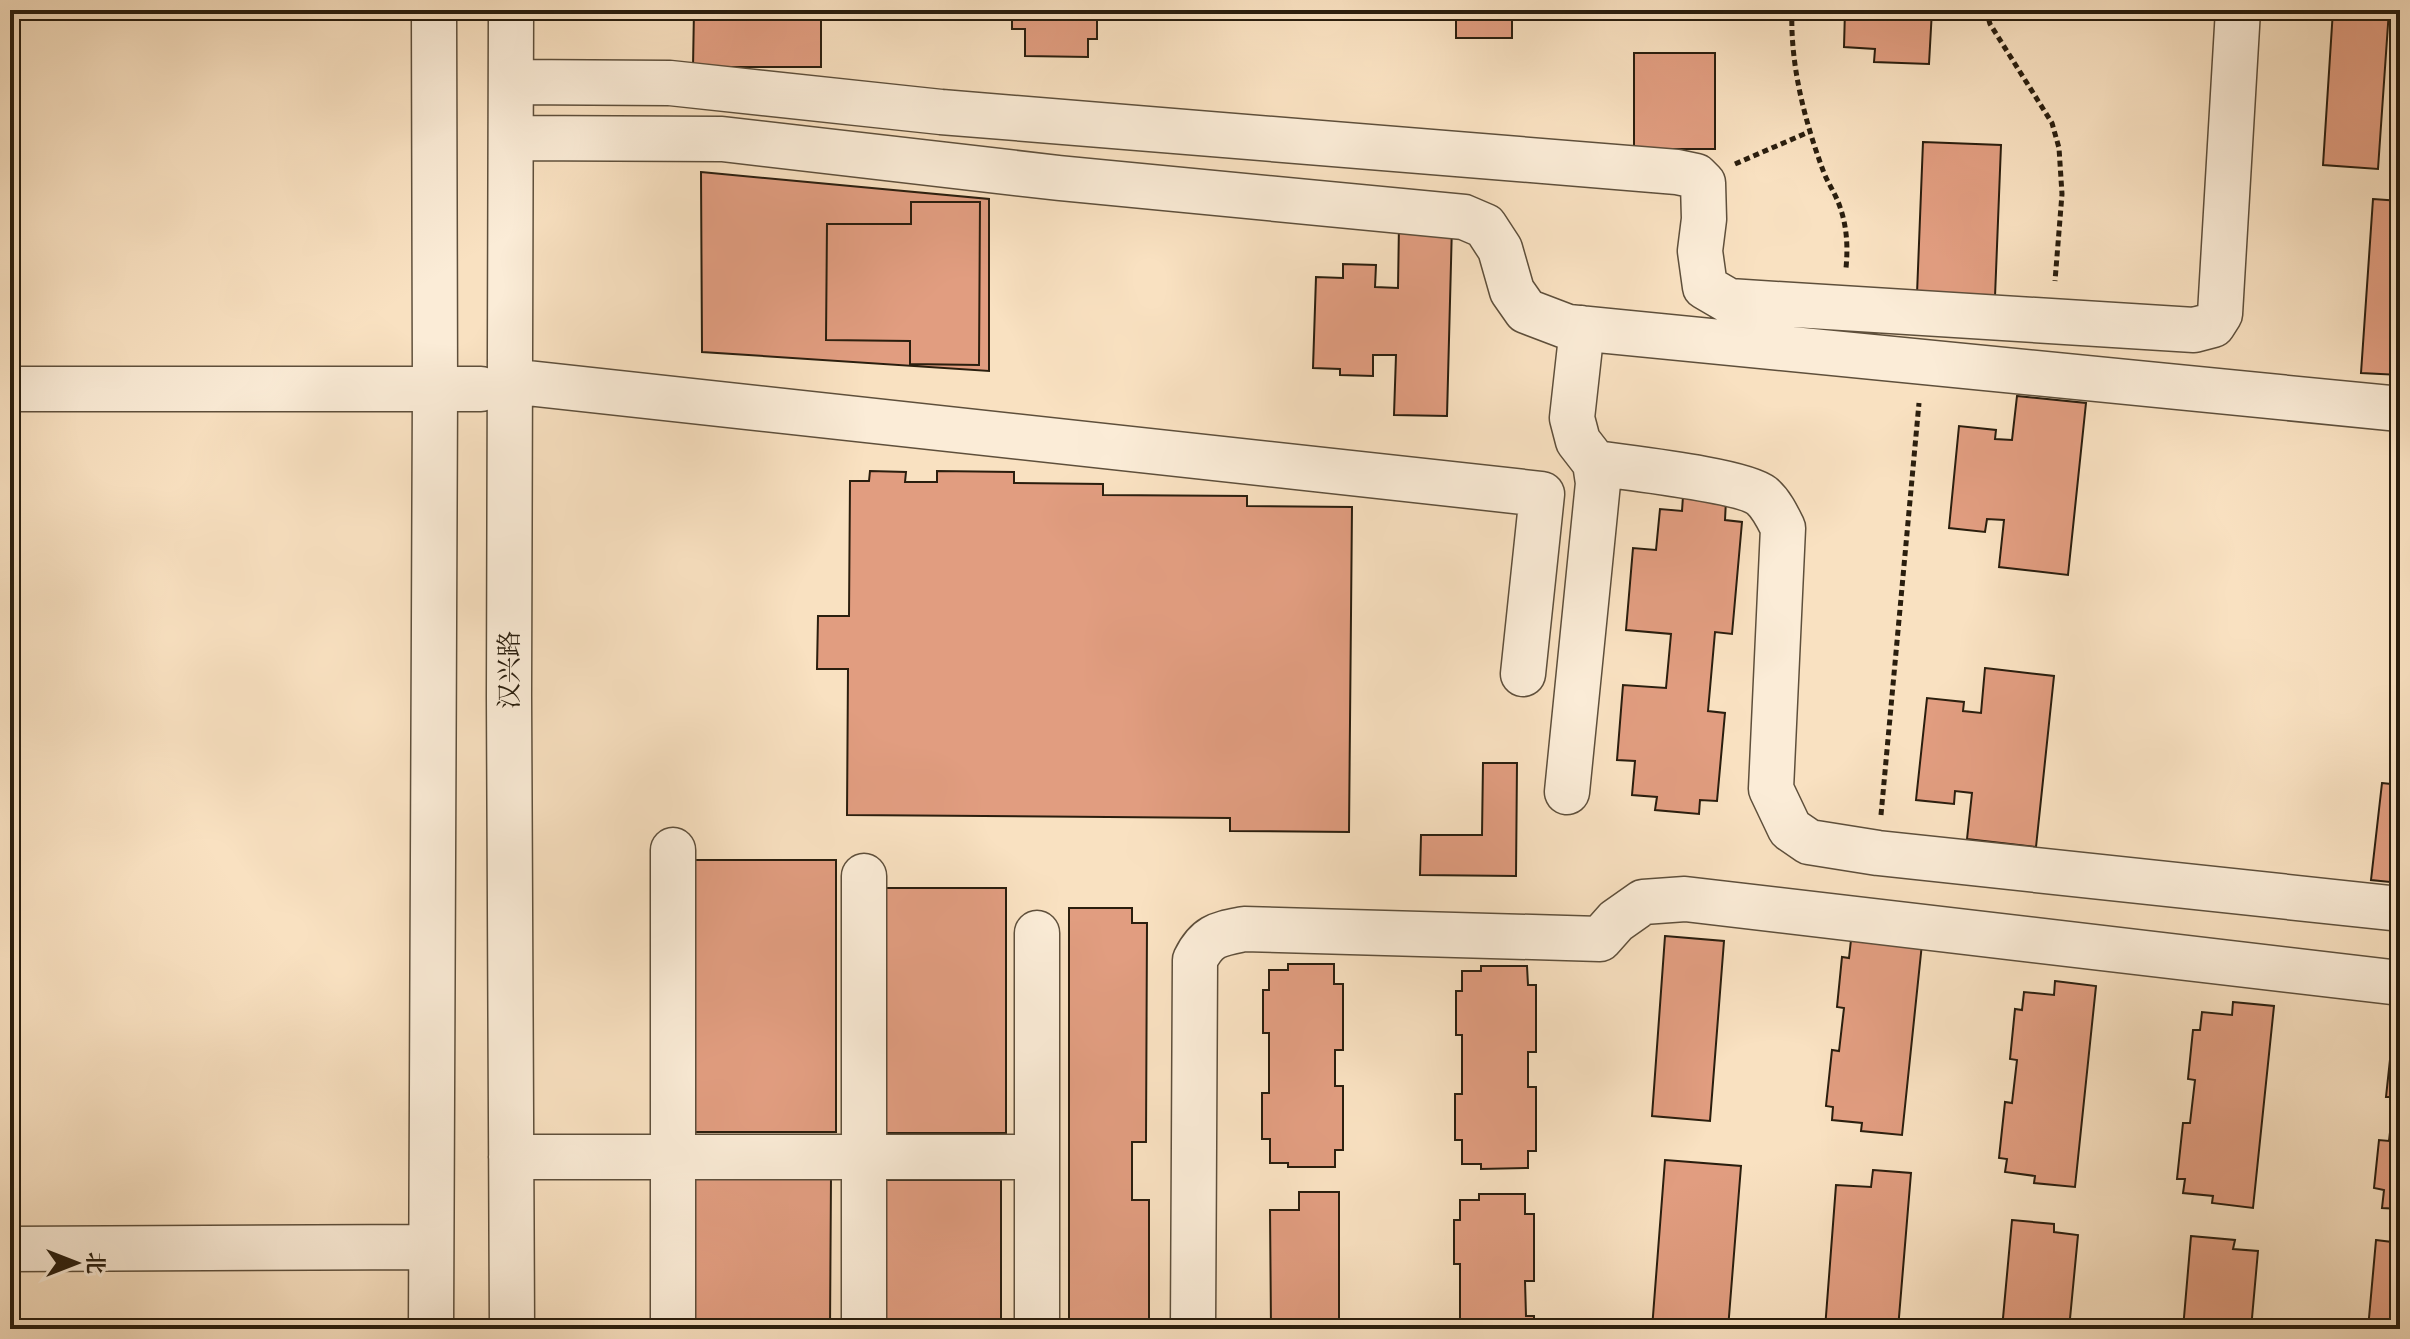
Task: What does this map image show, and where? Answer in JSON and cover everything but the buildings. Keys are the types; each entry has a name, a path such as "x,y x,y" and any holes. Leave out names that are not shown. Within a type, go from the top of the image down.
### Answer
{"street":[{"path":"431,1329 434,10"},
{"name":"汉兴路","path":"482,10 496,385 512,1329"},
{"name":"汉兴路","path":"483,1329 496,385 511,138 511,10"},
{"path":"511,82 670,83 941,112 1661,170 1696,176 1703,183 1704,219 1700,251 1705,287 1729,301 2194,330 2213,325 2220,314 2238,10"},
{"path":"511,138 722,139 1044,176 1464,217 1485,226 1500,249 1512,291 1526,311 1568,327 2400,409"},
{"path":"1567,792 1598,483 1595,463 1578,441 1572,418 1582,328"},
{"path":"10,389 435,389 496,385 1542,494 1523,674"},
{"path":"1595,463 1733,485 1760,494 1773,508 1783,528 1771,789 1790,829 1809,842 1878,853 2400,909"},
{"path":"673,850 673,1329"},
{"path":"864,876 864,1329"},
{"path":"1193,1329 1195,960 1213,936 1244,929 1600,939 1616,921 1643,902 1685,899 2400,983"},
{"path":"1037,933 1037,1329"},
{"path":"511,1157 1037,1157"},
{"path":"10,1249 431,1247"}],"path":[{"path":"1792,10 1794,63 1803,107 1825,175 1840,205 1847,233 1843,308"},
{"path":"1986,10 1990,24 2052,123 2059,148 2062,194 2052,321"},
{"path":"1696,176 1747,160 1811,131"},
{"path":"1878,853 1923,362"}]}
